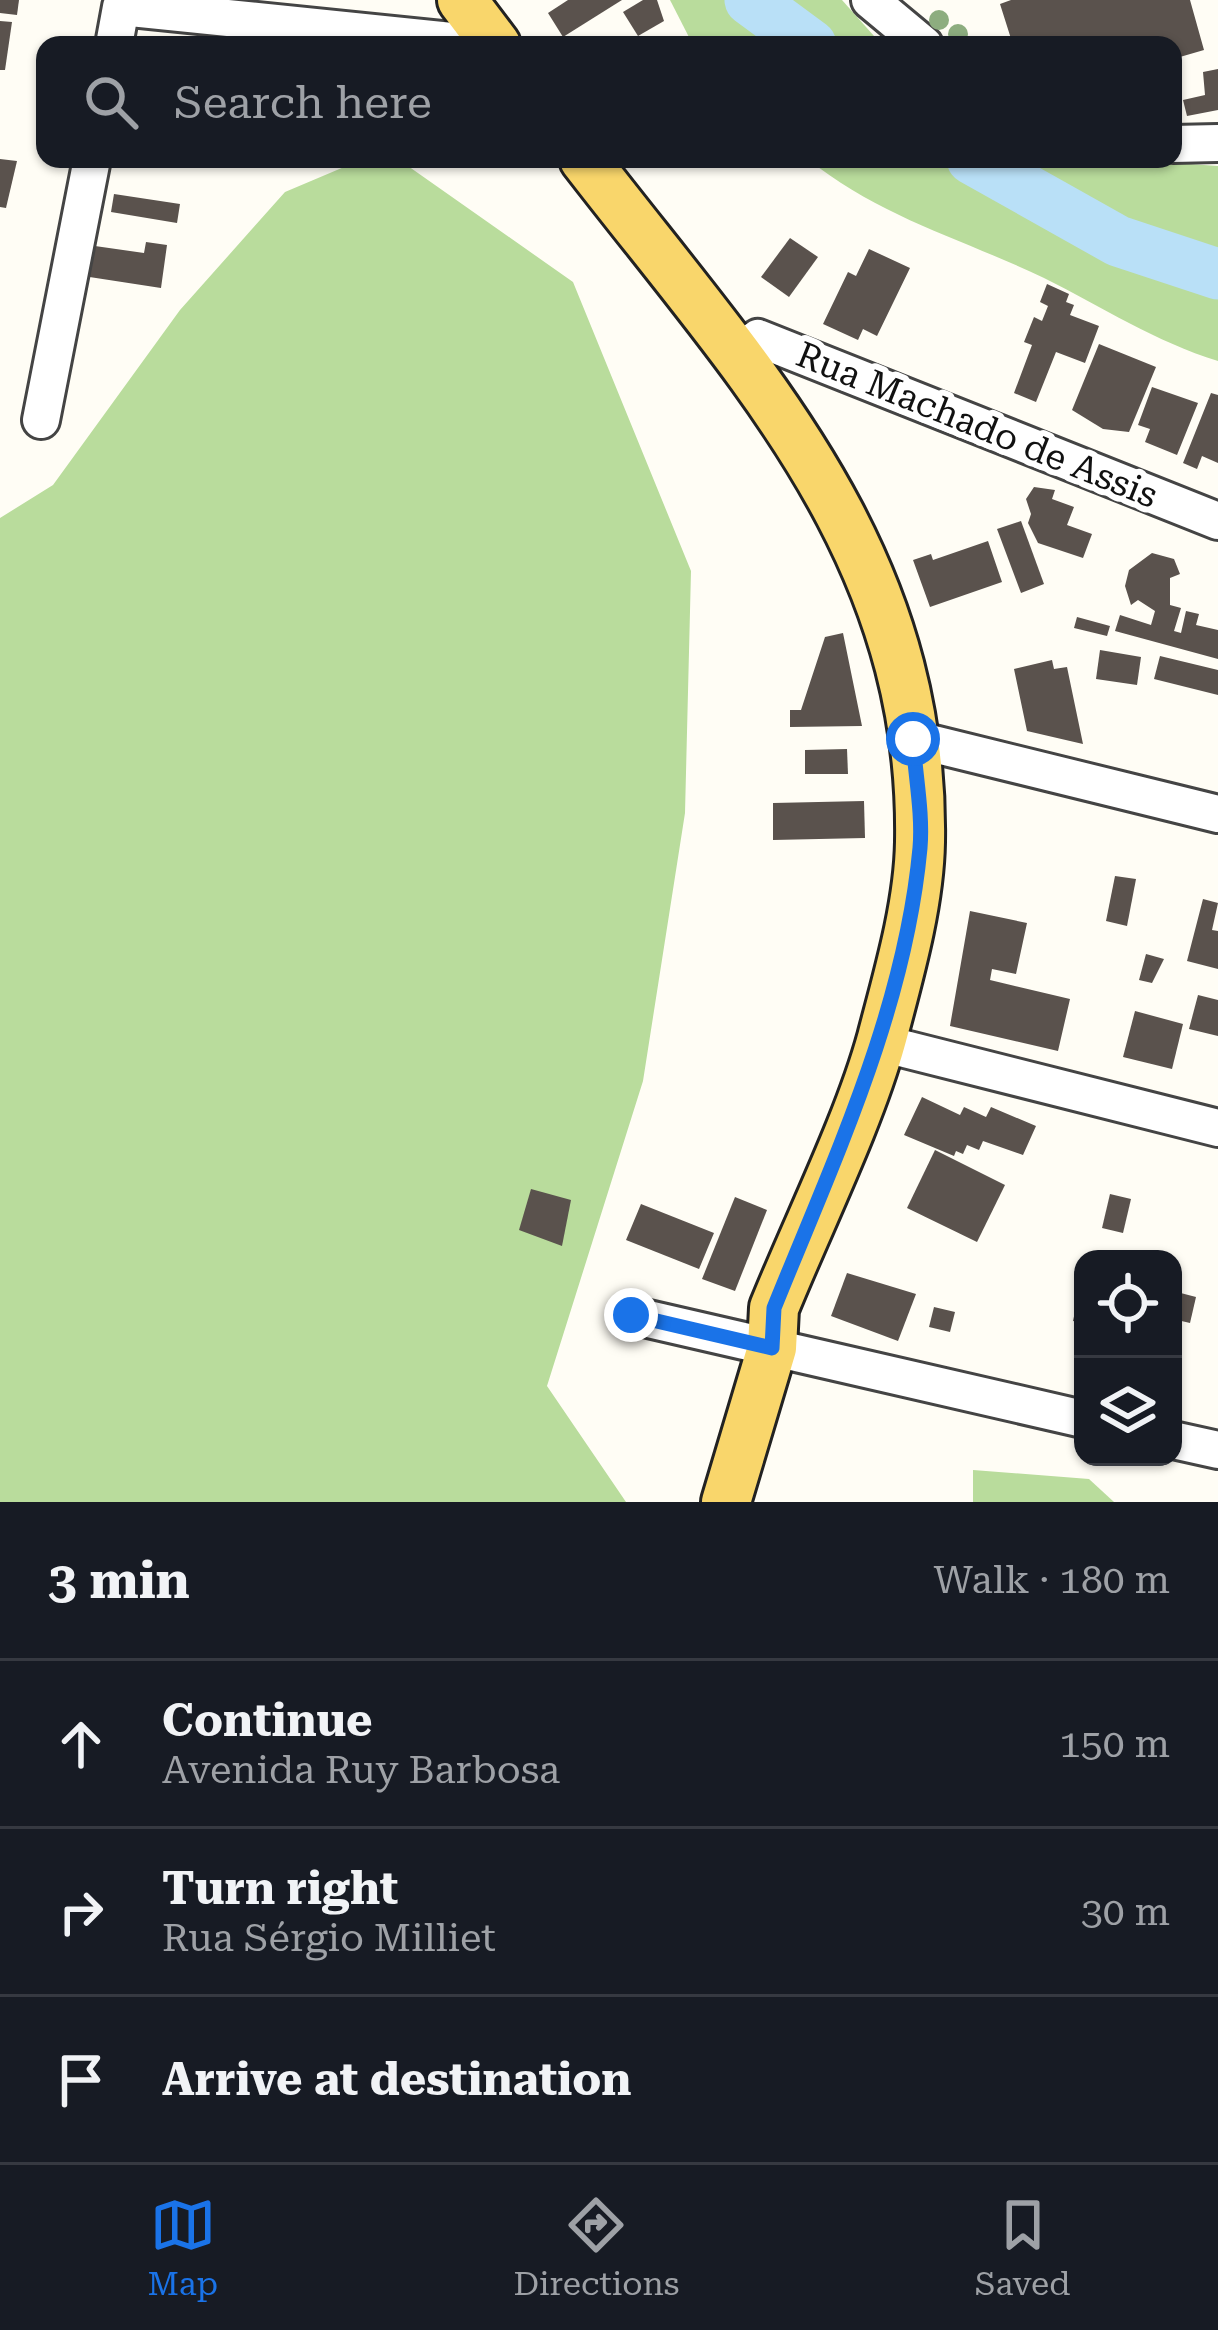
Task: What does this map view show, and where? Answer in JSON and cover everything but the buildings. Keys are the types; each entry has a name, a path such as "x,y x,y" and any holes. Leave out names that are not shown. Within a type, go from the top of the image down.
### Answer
{"main road":[{"path":"462,0 501,36"},
{"path":"592,168 831,442 877,530 913,623 925,740 945,845 892,1046 799,1316 772,1348 726,1502"},
{"path":"620,168 748,345"}],"street":[{"path":"870,0 913,36"},
{"path":"116,36 121,8 501,36"},
{"path":"1182,144 1218,143"},
{"path":"41,420 90,168"},
{"name":"Rua Machado de Assis","path":"748,345 1218,521"},
{"path":"925,740 1218,814"},
{"path":"892,1046 1218,1127"},
{"path":"631,1315 1074,1417"},
{"path":"1182,1442 1218,1450"}],"green space":[{"path":"670,0 842,0 874,36 688,36"},
{"path":"1218,166 1218,361 893,212 820,168"},
{"path":"342,168 411,168 573,282 691,571 685,813 643,1081 547,1386 626,1502 0,1502 0,518 53,485 180,310 285,192"},
{"path":"973,1470 1089,1479 1114,1502 973,1502"}],"waterway":[{"path":"750,0 799,36"},
{"path":"988,168 1118,241 1218,274"}],"route":[{"path":"631,1315 772,1348 774,1308 881,1043 921,844 913,739"}]}
